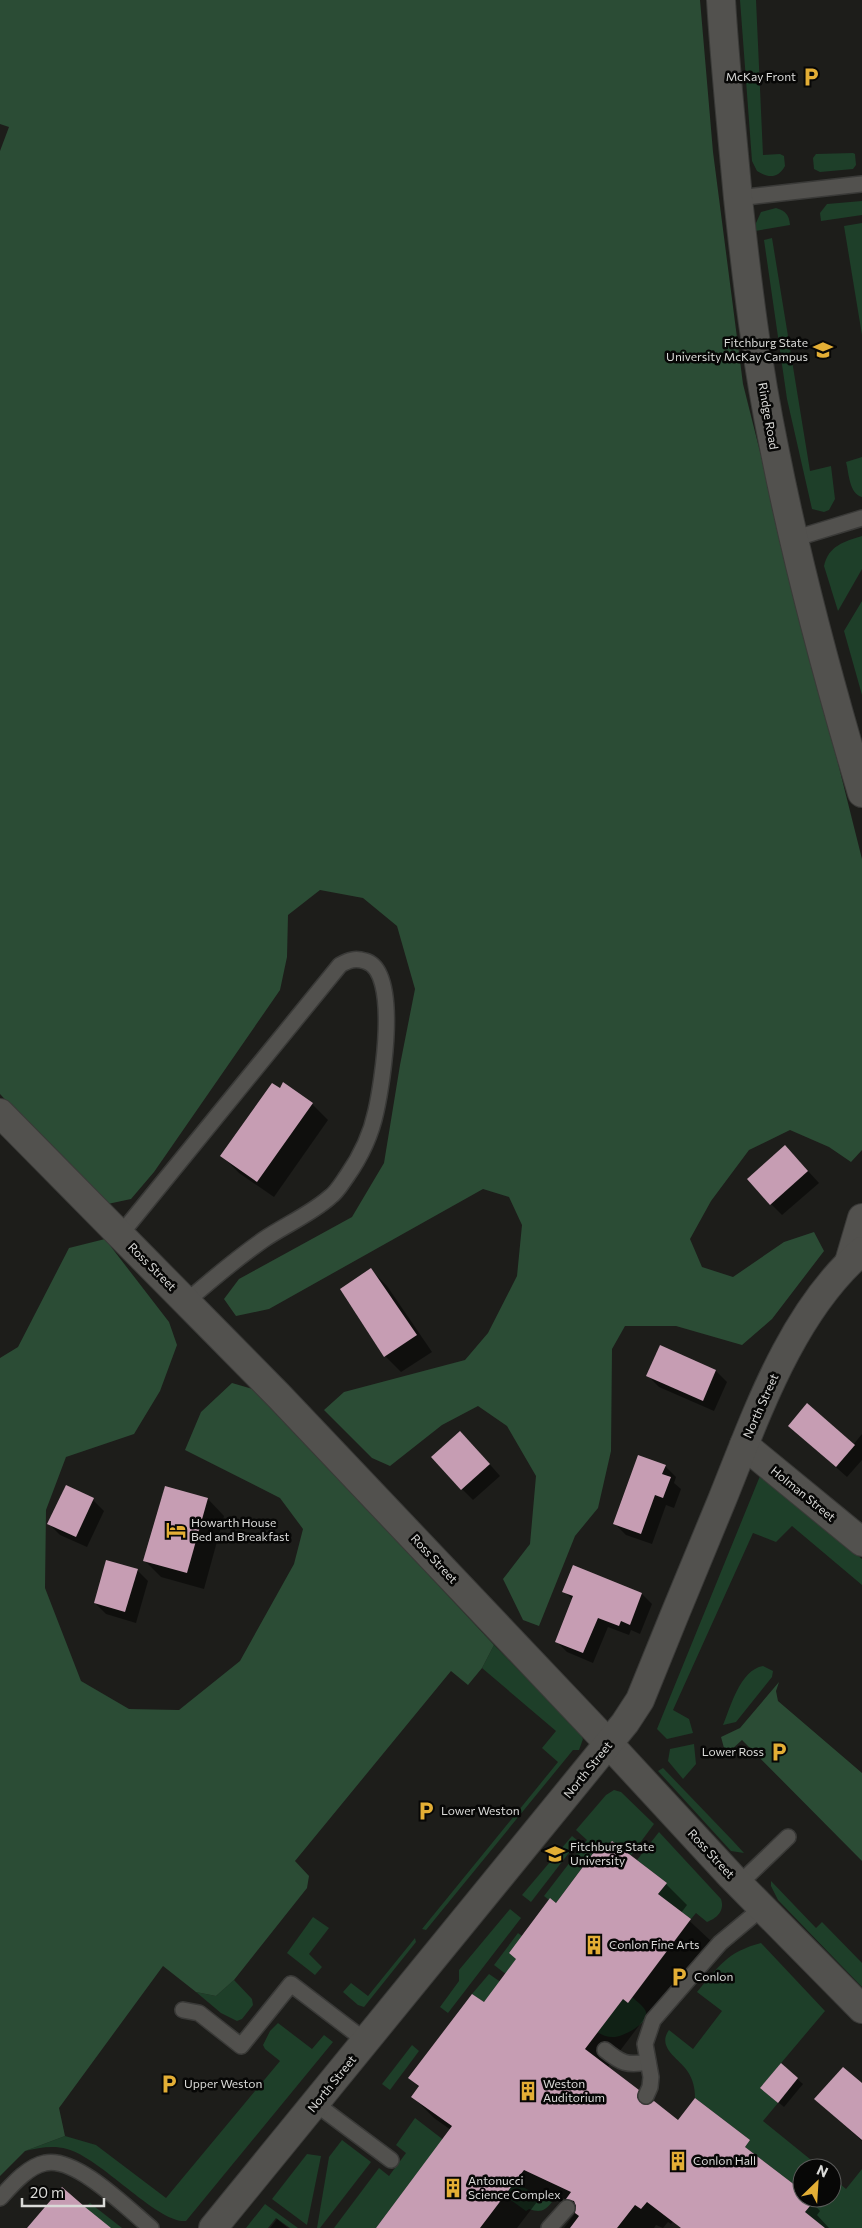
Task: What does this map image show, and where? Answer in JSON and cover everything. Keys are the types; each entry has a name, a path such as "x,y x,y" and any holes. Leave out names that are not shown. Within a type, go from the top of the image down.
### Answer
{"street":[{"name":"Rindge Road","path":"722,0 725,68 738,198 757,349 773,445 793,539 821,651 862,793"},
{"name":"Ross Street","path":"0,1113 279,1396 739,1884 862,2009"},
{"path":"855,1257 862,1218"},
{"name":"North Street","path":"213,2228 367,2042 625,1723 640,1700 744,1445 784,1356 816,1305 855,1257"},
{"name":"Holman Street","path":"744,1445 862,1542"}],"lane":[{"path":"738,198 862,184"},
{"path":"793,539 862,518"},
{"path":"120,1235 340,965 348,960 357,959 368,962 376,968 381,978 385,995 386,1024 382,1077 376,1112 367,1142 358,1159 331,1197 264,1239 186,1302"},
{"path":"739,1884 788,1837"},
{"path":"646,2096 650,2087 651,2077 645,2044 653,2020 720,1943 762,1908"},
{"path":"183,2010 199,2013 241,2046 291,1984 367,2042"},
{"path":"605,2050 618,2060 632,2065 648,2062"},
{"path":"316,2104 391,2160"},
{"path":"0,2198 33,2167 46,2162 57,2163 78,2170 151,2228"},
{"path":"549,2228 567,2208"}],"green space":[{"path":"0,0 700,0 713,152 743,384 862,859 862,1150 851,1162 829,1147 790,1130 749,1150 711,1201 690,1239 702,1267 733,1277 784,1242 814,1232 824,1251 772,1319 742,1345 676,1326 625,1326 612,1349 611,1451 598,1508 575,1536 539,1626 523,1620 503,1579 530,1544 536,1476 507,1426 478,1406 442,1425 390,1466 372,1458 324,1410 344,1392 465,1360 488,1333 517,1276 522,1225 509,1197 483,1189 269,1309 236,1316 224,1299 239,1279 352,1217 384,1163 415,989 397,926 363,898 320,890 288,915 287,957 280,990 154,1172 131,1199 103,1205 0,1094 0,151 9,127 0,124"},
{"path":"740,0 756,0 763,155 780,154 784,156 785,166 779,173 772,176 757,171 752,161"},
{"path":"816,154 855,154 856,165 853,169 820,172 814,169 813,158"},
{"path":"862,201 862,215 821,221 820,213 827,204"},
{"path":"776,208 786,214 790,225 755,231 761,212"},
{"path":"862,223 862,335 844,226"},
{"path":"772,238 810,471 831,466 835,499 829,510 824,512 812,509 787,399 764,240"},
{"path":"862,457 862,497 854,492 852,488 846,462"},
{"path":"862,536 862,569 838,611 824,566 826,559 838,545"},
{"path":"862,601 862,695 844,631"},
{"path":"105,1239 169,1322 177,1345 160,1391 134,1434 66,1457 46,1510 45,1588 81,1681 129,1709 179,1710 240,1661 294,1564 303,1529 280,1498 185,1450 201,1412 232,1383 256,1390 494,1645 482,1668 468,1685 451,1671 295,1861 309,1876 307,1888 234,1980 216,1996 196,1992 163,1966 59,2108 65,2136 25,2151 0,2176 0,1358 18,1347 69,1248"},
{"path":"760,1476 862,1559 862,1585 792,1526 776,1542 753,1533 673,1710 689,1719 693,1733 667,1739 657,1729"},
{"path":"494,1645 580,1733 583,1739 579,1750 573,1750 426,1930 422,1929 558,1762 542,1748 556,1731 482,1668"},
{"path":"763,1666 773,1671 772,1677 736,1722 723,1725 742,1681 755,1669"},
{"path":"779,1682 776,1691 778,1701 862,1773 862,1861 742,1740 729,1752 724,1748 721,1737 740,1728"},
{"path":"694,1744 696,1764 683,1779 668,1761 670,1749"},
{"path":"663,1768 744,1853 731,1851 658,1771"},
{"path":"614,1790 621,1792 654,1824 631,1855 612,1841 603,1852 597,1848 556,1903 551,1899 549,1900 544,1896 587,1840 576,1830 606,1795"},
{"path":"659,1832 721,1899 721,1910 714,1918 707,1922 696,1913 691,1919 658,1894 667,1883 637,1860"},
{"path":"572,1836 578,1841 531,1902 522,1895"},
{"path":"771,1881 816,1928 822,1922 862,1963 862,1987 778,1900 771,1886"},
{"path":"510,1909 521,1918 448,2013 440,2007 459,1981 459,1970"},
{"path":"313,1917 329,1928 309,1954 322,1967 315,1975 287,1953"},
{"path":"518,1933 522,1936 509,1953 556,1990 511,1978 494,1965"},
{"path":"415,1938 416,1942 364,2007 358,2005 343,1992 351,1983 368,1996"},
{"path":"761,1943 825,2011 760,2088 778,2103 763,2121 809,2158 792,2158 792,2183 745,2147 750,2140 695,2098 690,2075 667,2048 665,2042 669,2030 693,2049 722,2011 697,1992 724,1961 749,1947"},
{"path":"489,1974 505,1985 484,2002 472,1994"},
{"path":"234,1980 252,1999 253,2005 242,2019 237,2021 221,2013 196,1992 216,1996"},
{"path":"632,1997 646,2012 646,2017 639,2025 628,2032 613,2037 597,2032 623,1999 628,2002"},
{"path":"278,2023 312,2049 324,2035 333,2042 186,2221 174,2219 160,2212 81,2155 56,2147 25,2151 65,2136 96,2145 166,2198 280,2061 265,2049 263,2045 270,2031"},
{"path":"412,2045 419,2051 390,2090 382,2084"},
{"path":"415,2118 454,2148 440,2143 376,2228 334,2228 379,2168 389,2176 406,2153 396,2145"},
{"path":"342,2140 371,2162 320,2228 317,2228 329,2157"},
{"path":"307,2154 321,2156 307,2225 272,2199"},
{"path":"862,2169 862,2228 825,2228 805,2212 808,2208 842,2208 842,2186 846,2189"},
{"path":"501,2176 552,2202 542,2210 529,2209 526,2211 504,2195"},
{"path":"90,2203 122,2228 95,2228 85,2207"},
{"path":"265,2204 298,2228 290,2228 276,2218 268,2228 246,2228"}],"building":[{"path":"283,1082 313,1103 257,1182 220,1156 272,1083 280,1088"},
{"path":"785,1145 808,1171 770,1205 747,1179"},
{"path":"371,1268 417,1335 384,1357 340,1289"},
{"path":"660,1345 716,1370 703,1401 646,1376"},
{"path":"807,1403 855,1445 836,1467 788,1426"},
{"path":"460,1431 490,1464 461,1490 431,1457"},
{"path":"638,1455 666,1465 662,1474 671,1477 663,1498 655,1495 641,1534 613,1524"},
{"path":"66,1485 94,1498 76,1537 47,1524"},
{"name":"Howarth House Bed and Breakfast","path":"165,1486 208,1498 187,1573 143,1561"},
{"path":"106,1560 138,1569 125,1612 94,1603"},
{"path":"573,1565 642,1593 630,1625 621,1621 619,1626 598,1618 583,1653 555,1642 573,1596 562,1592"},
{"path":"612,1841 667,1883 658,1894 691,1919 628,2003 623,1999 585,2049 639,2090 637,2097 642,2104 647,2105 654,2101 678,2120 695,2098 750,2140 745,2147 792,2183 792,2208 808,2208 805,2212 825,2228 681,2228 647,2202 641,2209 635,2205 617,2228 570,2228 579,2216 575,2213 576,2206 574,2201 566,2199 571,2192 524,2170 480,2228 376,2228 452,2126 411,2097 419,2086 408,2078 472,1994 484,2002 516,1959 509,1953 550,1898 556,1903 597,1848 603,1852"},
{"path":"781,2063 798,2078 778,2103 760,2088"},
{"path":"843,2067 862,2083 862,2140 814,2099"},
{"path":"62,2187 85,2207 111,2228 27,2228"}],"place":[{"name":"McKay Front","path":"811,77"},
{"name":"Fitchburg State University McKay Campus","path":"823,350"},
{"name":"Howarth House Bed and Breakfast","path":"176,1530"},
{"name":"Lower Ross","path":"779,1752"},
{"name":"Lower Weston","path":"426,1811"},
{"name":"Fitchburg State University","path":"555,1854"},
{"name":"Conlon Fine Arts","path":"594,1945"},
{"name":"Conlon","path":"679,1977"},
{"name":"Upper Weston","path":"169,2084"},
{"name":"Weston Auditorium","path":"528,2091"},
{"name":"Conlon Hall","path":"678,2161"},
{"name":"Antonucci Science Complex","path":"453,2188"}]}
